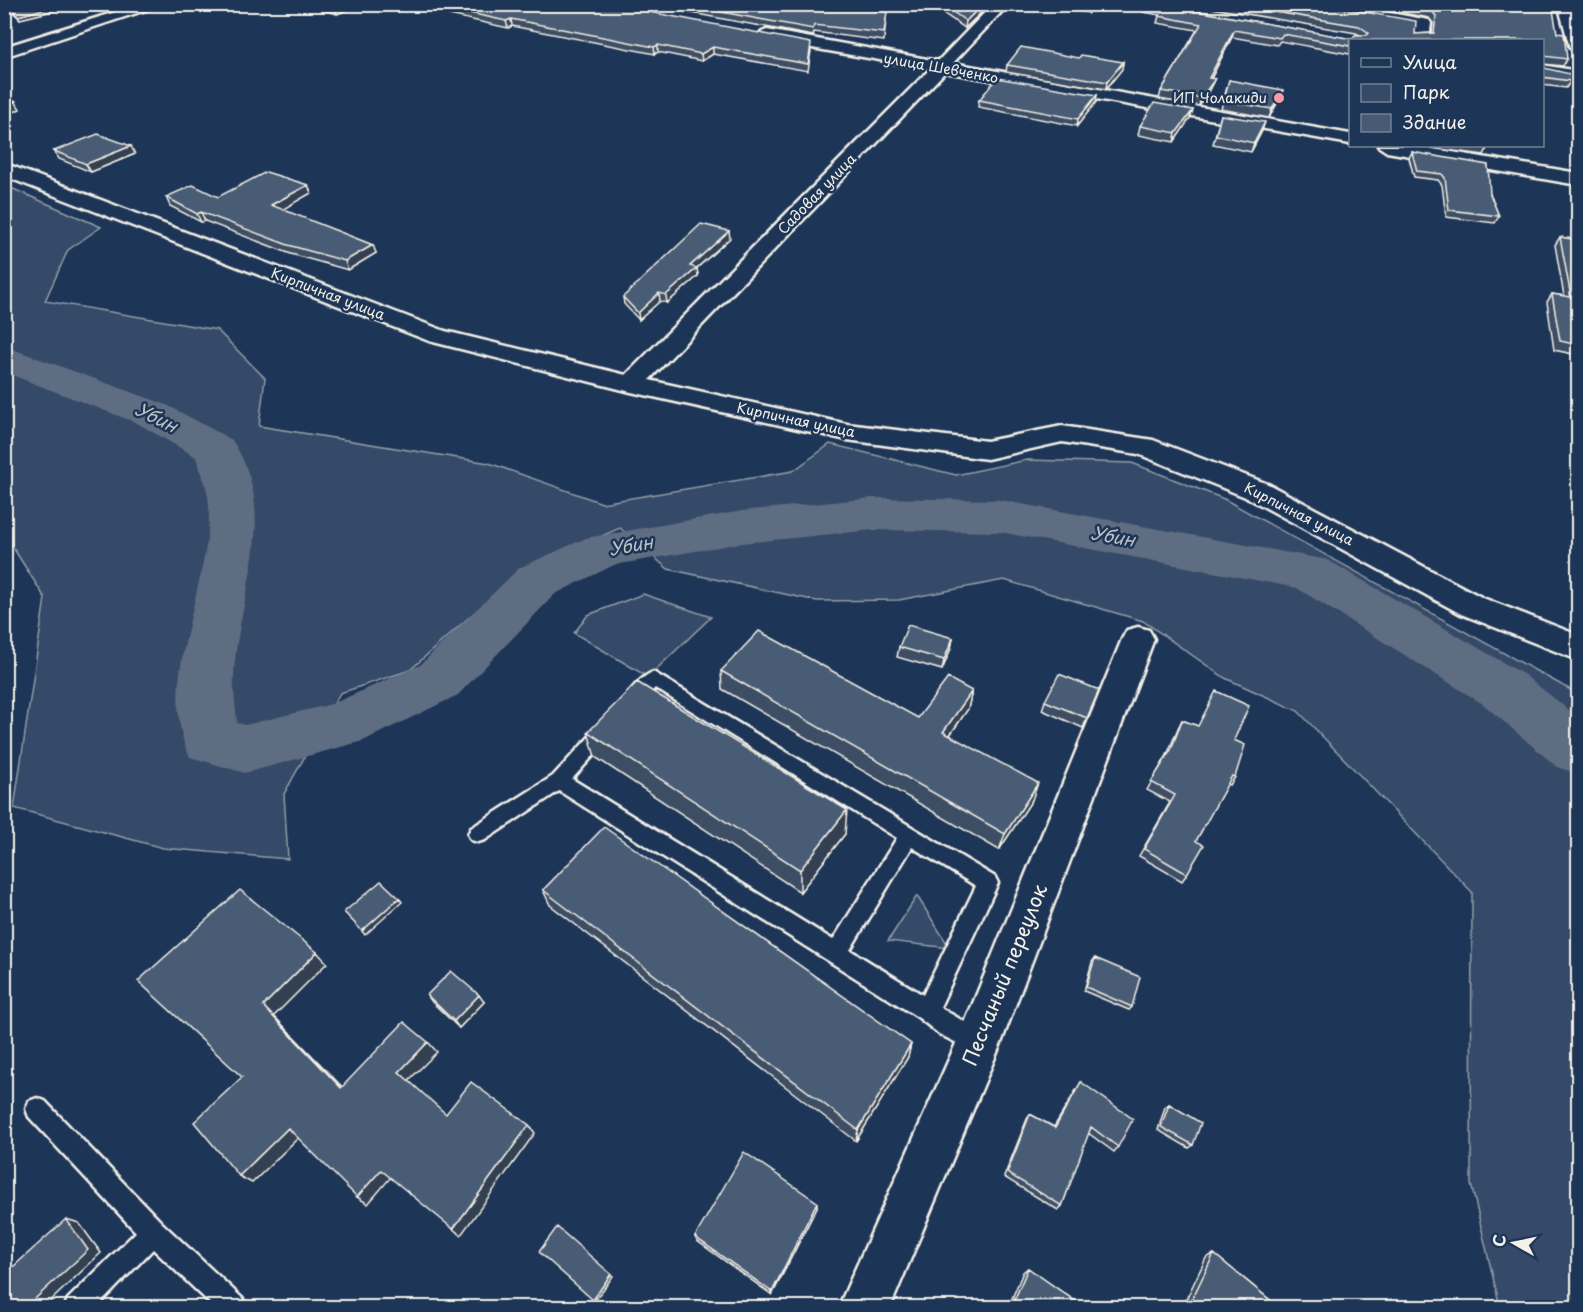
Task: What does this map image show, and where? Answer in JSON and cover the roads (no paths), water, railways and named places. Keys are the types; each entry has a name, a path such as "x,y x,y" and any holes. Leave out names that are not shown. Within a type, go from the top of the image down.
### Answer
{"street":[{"path":"4,52 157,4"},
{"name":"Садовая улица","path":"631,384 1002,4"},
{"path":"1311,4 1424,23 1421,39"},
{"path":"1565,4 1578,48"},
{"name":"улица Шевченко","path":"755,33 940,68 1349,139"},
{"path":"1544,70 1578,76"},
{"path":"1392,147 1578,179"},
{"name":"Кирпичная улица","path":"4,169 437,336 631,384 848,432 987,450 1062,434 1143,446 1258,491 1472,606 1578,648"},
{"name":"Песчаный переулок","path":"864,1308 978,1043 1138,639"}],"lane":[{"path":"478,834 559,780 653,679 988,883 927,1010"},
{"path":"559,780 927,1010 947,1026 978,1043"},
{"path":"836,954 909,835"},
{"path":"37,1109 153,1232 234,1308"},
{"path":"78,1308 153,1232"}],"waterway":[{"name":"Убин","path":"4,358 152,414 216,450 233,504 231,539 206,677 210,740 245,749 343,725 439,680 537,581 603,550 742,527 873,514 1000,516 1310,573 1503,689 1578,750"}],"place":[{"name":"ИП Чолакиди","path":"1279,98"}]}
